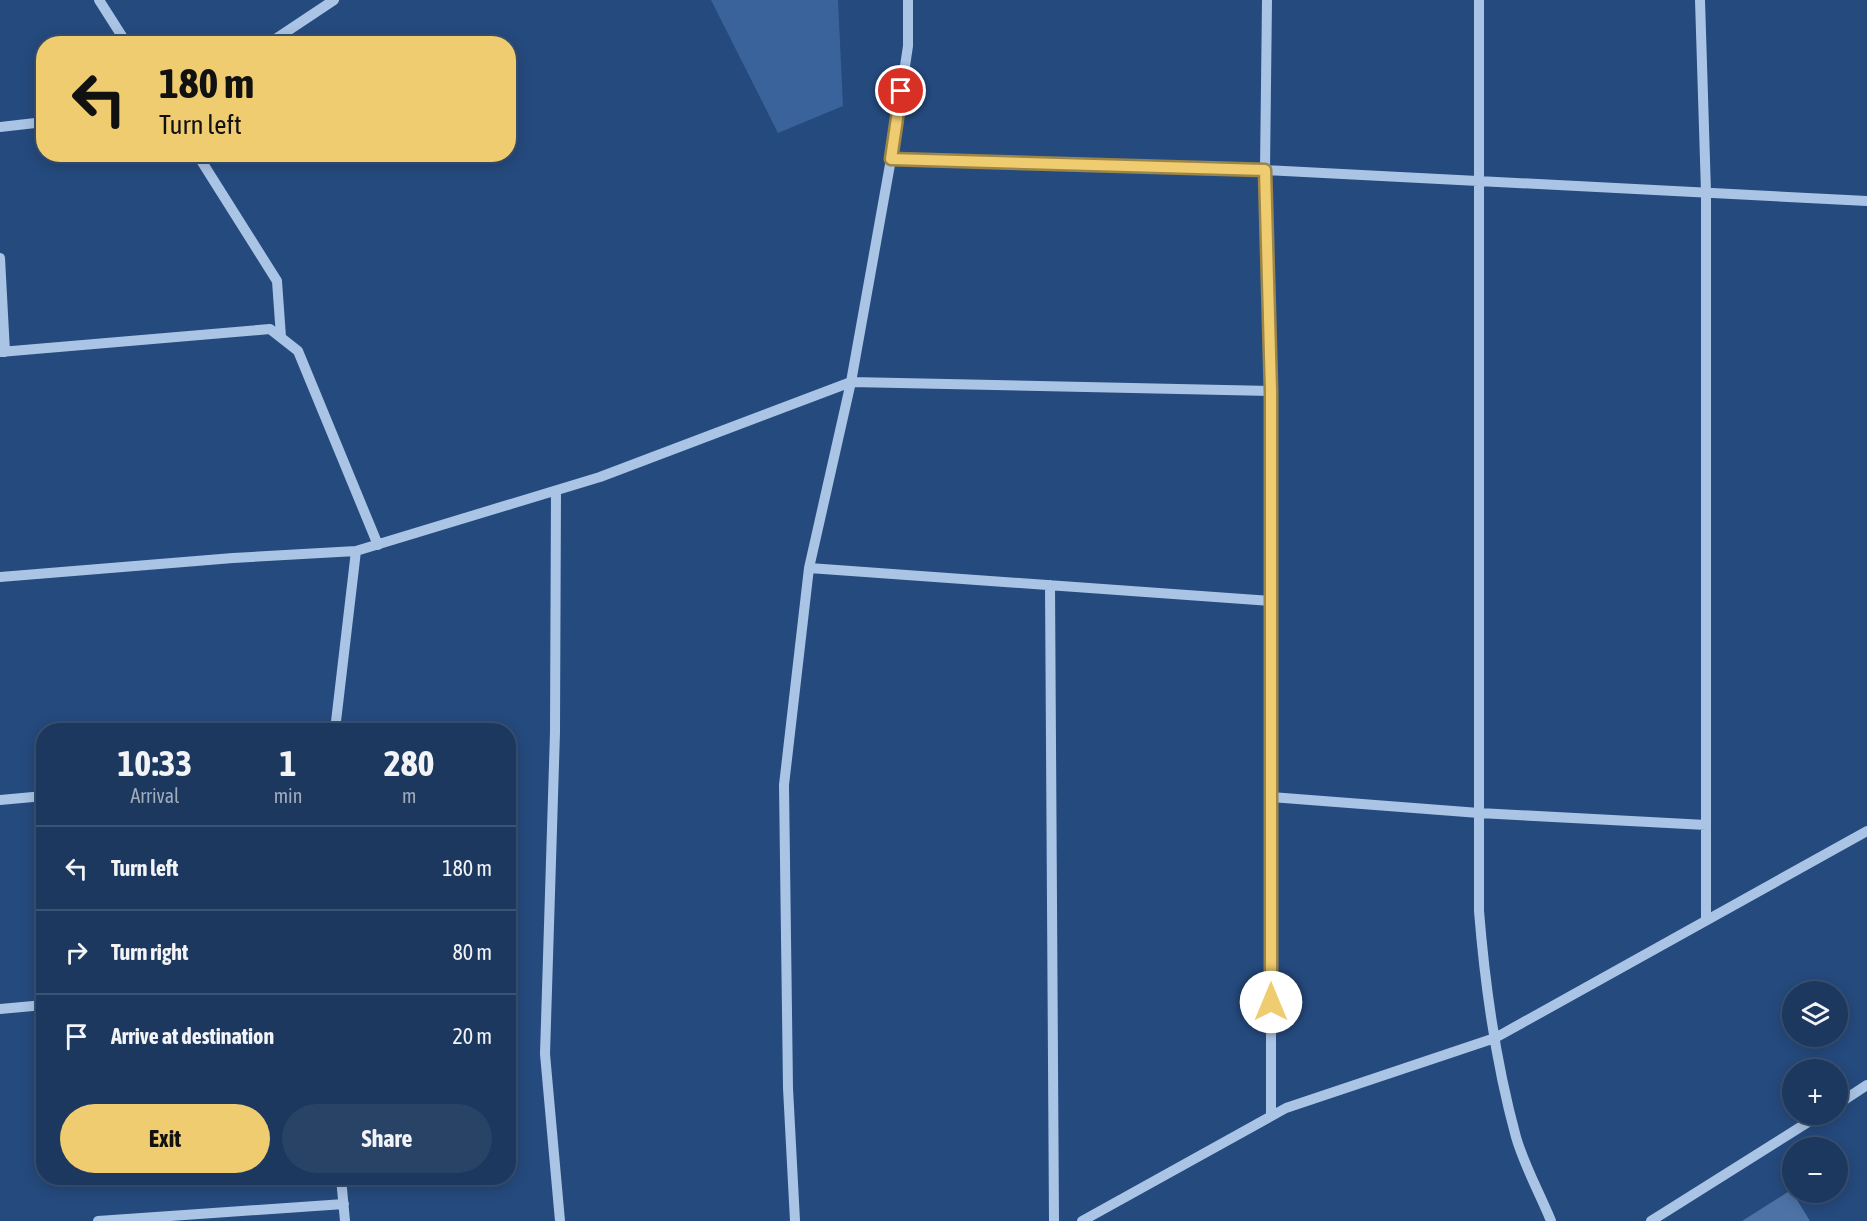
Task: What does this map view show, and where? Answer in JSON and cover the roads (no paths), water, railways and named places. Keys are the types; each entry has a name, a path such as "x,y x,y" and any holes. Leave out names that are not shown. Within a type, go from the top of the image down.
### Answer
{"street":[{"path":"99,0 122,36"},
{"path":"280,36 334,0"},
{"path":"795,1221 788,1088 784,785 809,568 851,382 891,159 908,46 908,0"},
{"path":"1267,0 1265,170 1271,391 1271,1116"},
{"path":"1479,0 1479,911 1482,955 1495,1038 1516,1138 1551,1221"},
{"path":"1700,0 1706,192 1706,919"},
{"path":"0,127 36,123"},
{"path":"891,159 1265,170 1867,201"},
{"path":"202,162 276,280 281,338"},
{"path":"0,258 2,352 270,329 298,351 378,545"},
{"path":"0,577 234,558 356,551 600,477 851,382 1271,391"},
{"path":"556,491 555,732 545,1054 560,1221"},
{"path":"337,723 356,551"},
{"path":"809,568 1271,601"},
{"path":"1050,585 1054,1221"},
{"path":"0,800 36,797"},
{"path":"1271,797 1479,813 1706,825"},
{"path":"1082,1221 1286,1108 1495,1038 1867,831"},
{"path":"0,1009 36,1006"},
{"path":"1848,1098 1867,1086"},
{"path":"1651,1221 1804,1125"},
{"path":"342,1185 345,1221"},
{"path":"98,1221 344,1204"}]}
